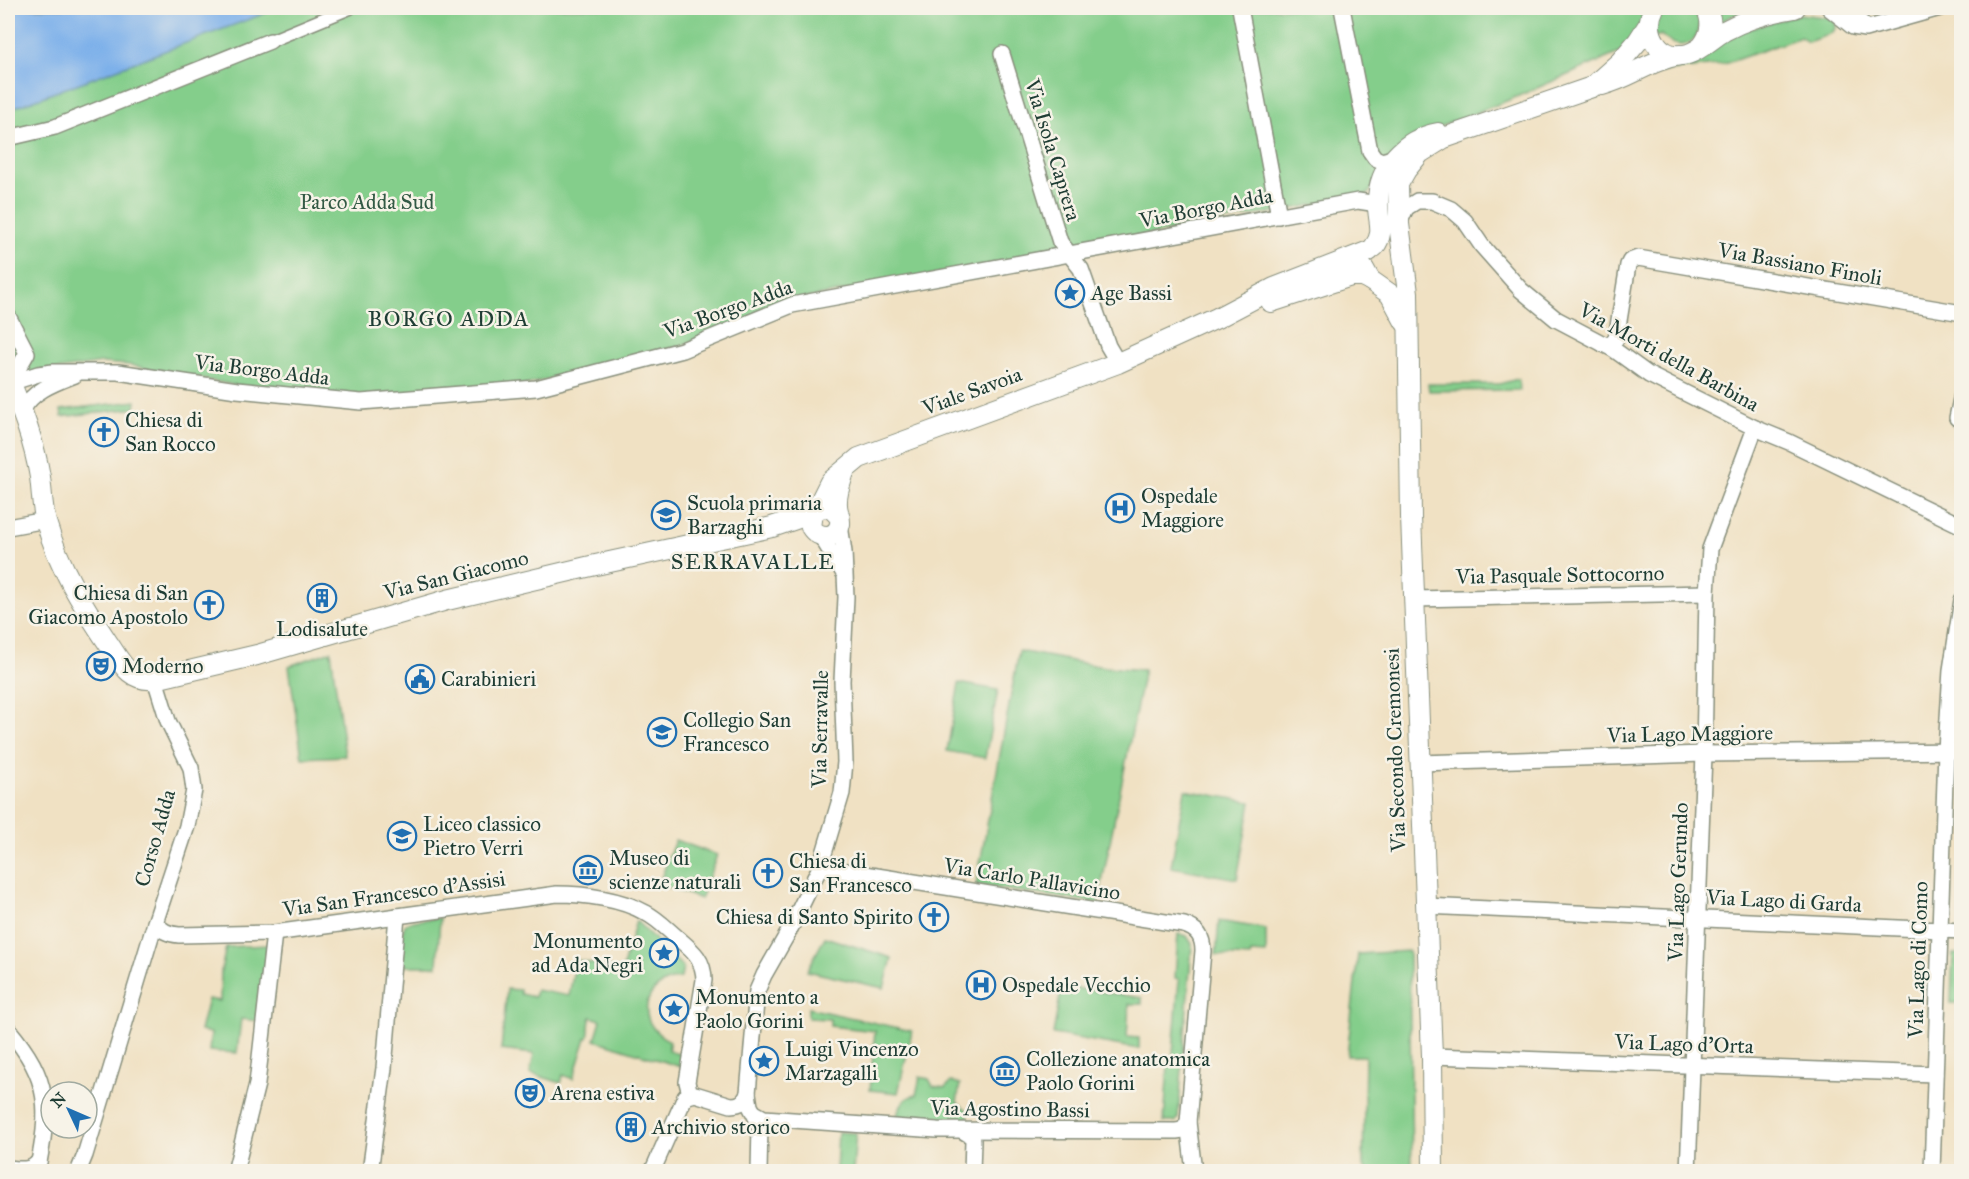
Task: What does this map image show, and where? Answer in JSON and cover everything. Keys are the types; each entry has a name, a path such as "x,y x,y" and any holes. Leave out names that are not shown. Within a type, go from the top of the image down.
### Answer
{"street":[{"path":"8,138 55,127 350,8"},
{"path":"1240,8 1279,216"},
{"path":"1342,8 1370,151 1375,158 1382,161 1396,157"},
{"path":"1703,45 1711,27 1706,8"},
{"path":"1373,282 1364,270 1363,263 1381,236 1382,228 1378,209 1382,181 1405,146 1416,139 1437,133 1465,130 1618,80 1653,62 1693,52 1724,31 1748,20 1795,8"},
{"path":"1829,8 1853,27 1870,28 1940,8"},
{"path":"1851,8 1860,23 1870,28"},
{"path":"1651,16 1650,34 1657,45 1668,53 1680,55"},
{"path":"1592,87 1620,62 1638,41 1651,16"},
{"name":"Via Isola Caprera","path":"1002,54 1060,242 1081,269 1108,346 1118,363"},
{"name":"Via Secondo Cremonesi","path":"1433,1172 1432,1056 1414,598 1408,292 1397,192 1398,183 1420,153 1430,145 1465,130"},
{"name":"Via Borgo Adda","path":"8,381 38,374 118,372 237,390 361,402 522,390 594,374 682,350 792,305 1363,201 1371,202 1378,209"},
{"name":"Via Morti della Barbina","path":"1399,224 1406,208 1417,201 1432,201 1451,209 1465,221 1482,246 1526,296 1556,319 1603,344 1649,375 1962,526"},
{"path":"1388,246 1394,248 1403,262 1398,278 1388,284 1373,282 1362,276 1351,276 1217,318 1274,288 1371,249 1388,246"},
{"name":"Via Bassiano Finoli","path":"1603,344 1610,345 1616,339 1628,265 1632,259 1638,258 1962,313"},
{"name":"Via Secondo Cremonesi","path":"1373,282 1396,301 1407,327"},
{"path":"8,316 27,353 8,381 32,435 46,520 58,558 80,601 123,665 137,679 155,679"},
{"name":"Viale Savoia","path":"816,522 830,482 859,458 1118,363 1217,318"},
{"name":"Via Borgo Adda","path":"22,410 27,401 44,389 86,371"},
{"path":"1957,418 1962,394"},
{"name":"Via Lago Gerundo","path":"1688,1172 1710,549 1755,428"},
{"path":"839,520 838,493 844,469"},
{"path":"816,522 826,507 831,508 839,520"},
{"path":"8,527 46,520"},
{"name":"Via San Giacomo","path":"155,679 256,655 447,600 581,568 772,527 816,522 835,533 839,520"},
{"name":"Via Serravalle","path":"748,1093 755,1000 764,975 788,933 819,867 837,814 844,774 842,681 846,597 844,552 839,520"},
{"name":"Via Serravalle","path":"816,522 844,574"},
{"name":"Via Pasquale Sottocorno","path":"1414,598 1707,593"},
{"name":"Via Lago di Como","path":"1932,1172 1940,930 1954,750 1951,670 1962,600"},
{"name":"Corso Adda","path":"78,1172 187,826 194,790 191,768 168,721 155,679"},
{"name":"Via Lago Maggiore","path":"1419,763 1704,754 1954,750"},
{"name":"Via Carlo Pallavicino","path":"819,867 1190,927 1199,934 1203,951 1188,1122"},
{"name":"Via San Francesco d’Assisi","path":"155,923 168,934 179,935 274,933 557,894 589,896 641,910 655,918 694,952 704,969 687,1095"},
{"name":"Via Lago di Garda","path":"1425,906 1962,931"},
{"path":"370,1172 384,1068 397,916"},
{"path":"235,1172 257,1084 274,933"},
{"path":"8,1029 35,1067 45,1096 45,1133 38,1166 28,1170 8,1168"},
{"name":"Via Lago d'Orta","path":"1432,1056 1935,1074"},
{"path":"652,1172 687,1095 737,1105 746,1099 748,1093"},
{"path":"748,1093 750,1106 760,1125 759,1172"},
{"name":"Via Agostino Bassi","path":"755,1113 764,1118 963,1131 1176,1131 1183,1130 1188,1122"},
{"path":"1188,1122 1194,1172"},
{"path":"963,1131 971,1136 972,1140 972,1172"}],"green space":[{"name":"Parco Adda Sud","path":"8,8 1760,8 1732,16 1718,23 1700,19 1696,35 1687,44 1675,44 1661,35 1509,100 1431,130 1404,149 1367,195 796,300 681,346 525,385 363,398 239,386 129,365 102,363 8,377"},
{"path":"1800,14 1832,18 1836,28 1818,39 1807,42 1801,37 1724,64 1651,73 1654,68 1700,60 1734,33"},
{"path":"1518,379 1520,390 1429,391 1428,384 1499,384"},
{"path":"136,401 135,408 62,417 61,410"},
{"path":"331,651 345,756 302,758 289,666"},
{"path":"1019,651 1104,667 1144,670 1098,903 976,885"},
{"path":"959,683 998,690 985,758 947,751"},
{"path":"1185,790 1251,802 1237,879 1171,867"},
{"path":"675,840 717,855 701,899 659,884"},
{"path":"440,918 437,966 400,966 402,937 406,924 417,920"},
{"path":"636,921 683,967 681,978 657,987 650,995 647,1005 647,1015 651,1025 658,1034 670,1041 668,1050 683,1056 681,1067 595,1040 601,1020 591,1017 588,1038 586,1038 573,1079 563,1075 561,1083 530,1073 534,1054 501,1050 507,989 520,990 520,994 534,997 536,990 569,996 576,960 622,970"},
{"path":"1219,921 1266,929 1266,954 1251,953 1250,957 1216,955"},
{"path":"1178,934 1187,936 1192,944 1178,1119 1175,1122 1164,1122 1168,1065 1172,1065 1179,979 1175,978"},
{"path":"825,937 892,958 884,988 807,971"},
{"path":"268,945 258,1021 241,1019 237,1053 209,1051 211,1033 200,1031 208,999 220,1001 221,971 226,947"},
{"path":"1409,951 1412,1171 1368,1171 1363,1166 1365,1056 1347,1056 1358,954"},
{"path":"1953,954 1961,954 1961,1003 1951,1003"},
{"path":"1062,986 1142,998 1142,1004 1129,1004 1127,1037 1139,1038 1139,1049 1053,1034"},
{"path":"808,1008 912,1031 898,1093 870,1090 875,1031 830,1026 830,1019 808,1018"},
{"path":"920,1077 929,1079 933,1086 945,1088 951,1082 960,1084 957,1102 967,1110 969,1123 897,1117 903,1102 916,1095"},
{"path":"838,1132 856,1133 853,1171 836,1171"}],"water":[{"path":"8,8 279,8 8,110"}],"place":[{"name":"Age Bassi","path":"1070,293"},
{"name":"Chiesa di San Rocco","path":"104,432"},
{"name":"Ospedale Maggiore","path":"1120,508"},
{"name":"Scuola primaria Barzaghi","path":"666,515"},
{"name":"Lodisalute","path":"322,598"},
{"name":"Chiesa di San Giacomo Apostolo","path":"209,605"},
{"name":"Moderno","path":"101,666"},
{"name":"Carabinieri","path":"420,679"},
{"name":"Collegio San Francesco","path":"662,732"},
{"name":"Liceo classico Pietro Verri","path":"402,836"},
{"name":"Museo di scienze naturali","path":"588,870"},
{"name":"Chiesa di San Francesco","path":"768,873"},
{"name":"Chiesa di Santo Spirito","path":"934,917"},
{"name":"Monumento ad Ada Negri","path":"664,953"},
{"name":"Ospedale Vecchio","path":"981,985"},
{"name":"Monumento a Paolo Gorini","path":"674,1009"},
{"name":"Luigi Vincenzo Marzagalli","path":"764,1061"},
{"name":"Collezione anatomica Paolo Gorini","path":"1005,1071"},
{"name":"Arena estiva","path":"530,1093"},
{"name":"Archivio storico","path":"631,1127"}],"district":[{"name":"BORGO ADDA","path":"449,318"},
{"name":"SERRAVALLE","path":"753,561"}]}
